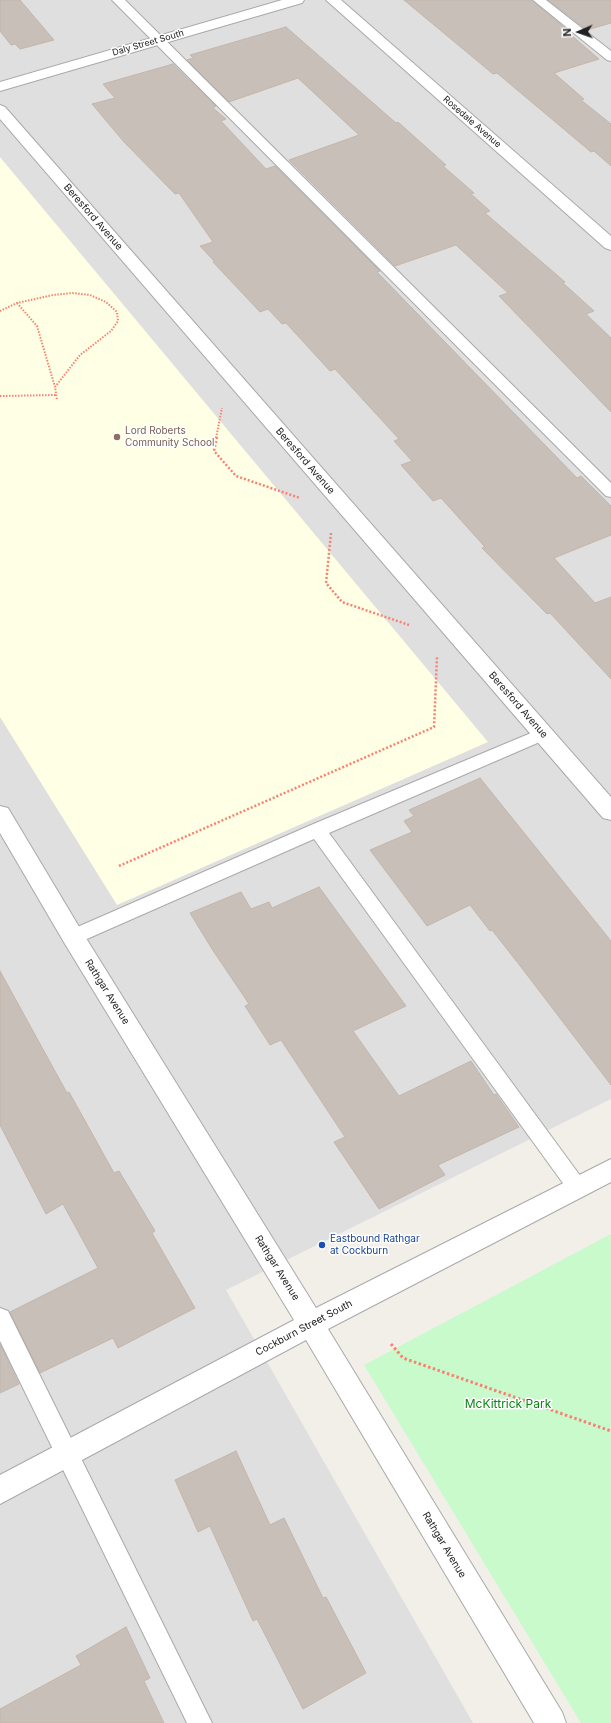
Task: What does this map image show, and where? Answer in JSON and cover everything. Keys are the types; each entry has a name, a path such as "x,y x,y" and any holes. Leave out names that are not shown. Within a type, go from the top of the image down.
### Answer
{"street":[{"name":"Daly Street South","path":"0,87 297,0"},
{"name":"Rosedale Avenue","path":"333,0 611,245"},
{"name":"Beresford Avenue","path":"0,110 611,812"},
{"name":"Rathgar Avenue","path":"0,814 73,937 311,1324 551,1723"},
{"name":"Cockburn Street South","path":"0,1490 311,1324 611,1170"}],"lane":[{"path":"118,0 611,492"},
{"path":"539,0 611,57"},
{"path":"73,937 317,830 543,734"},
{"path":"317,830 577,1187"},
{"path":"0,1318 200,1723"}],"path":[{"path":"0,311 17,303 53,295 72,293 90,295 106,302 117,312 118,321 111,331 96,341 80,355 55,388"},
{"path":"17,303 37,326 55,388 57,400"},
{"path":"0,396 56,395"},
{"path":"223,404 214,451 236,476 306,500"},
{"path":"331,531 326,584 342,602 413,626"},
{"path":"119,866 434,727 437,654"},
{"path":"392,1344 403,1358 611,1431"}],"shaded area":[{"path":"0,0 611,0 611,1099 226,1290 473,1723 0,1723"},
{"name":"Lord Roberts Community School","path":"0,157 488,742 117,905 0,717"}],"green space":[{"name":"McKittrick Park","path":"611,1234 611,1723 581,1723 364,1365"}],"building":[{"path":"0,0 20,0 54,40 20,49 15,44 11,45 0,31"},
{"path":"404,0 532,0 599,59 554,73 584,99 581,100 611,124 611,166 594,151 591,152 497,73 493,74"},
{"path":"548,0 611,0 611,23 587,30"},
{"path":"286,27 396,123 398,122 446,165 443,166 474,193 471,194 490,211 485,213 565,282 563,283 594,311 586,314 611,338 611,412 499,296 508,293 456,245 395,266 289,160 359,135 298,78 229,102 187,60 193,58 190,55"},
{"path":"173,64 216,106 213,108 226,119 221,121 266,169 275,166 380,271 377,272 577,478 581,476 611,506 611,535 554,558 595,603 611,597 611,679 550,613 547,614 482,548 485,547 441,498 433,501 401,465 412,461 394,441 399,439 335,369 330,371 286,323 282,324 268,309 260,312 213,262 215,262 200,246 213,242 179,193 175,194 124,142 92,104 115,98 103,84"},
{"path":"480,778 611,941 611,1085 521,967 470,905 427,926 370,850 412,832 404,821 414,816 409,810"},
{"path":"319,887 406,1006 353,1031 399,1096 471,1061 494,1095 496,1094 519,1127 438,1165 445,1175 379,1209 334,1142 345,1137 281,1040 270,1045 245,1006 249,1004 190,913 241,892 251,909 269,902 272,908"},
{"path":"0,971 67,1093 69,1092 114,1173 119,1171 155,1231 152,1233 195,1308 118,1348 113,1338 40,1373 10,1312 98,1268 63,1204 46,1214 0,1125"},
{"path":"0,1344 19,1384 0,1393"},
{"path":"236,1451 270,1525 284,1518 323,1598 326,1597 366,1673 303,1709 257,1619 253,1621 210,1526 198,1532 175,1480"},
{"path":"126,1627 150,1678 144,1681 164,1723 0,1723 0,1709 81,1665 76,1656"}],"place":[{"name":"Lord Roberts Community School","path":"117,437"},
{"name":"Eastbound Rathgar at Cockburn","path":"322,1245"}]}
